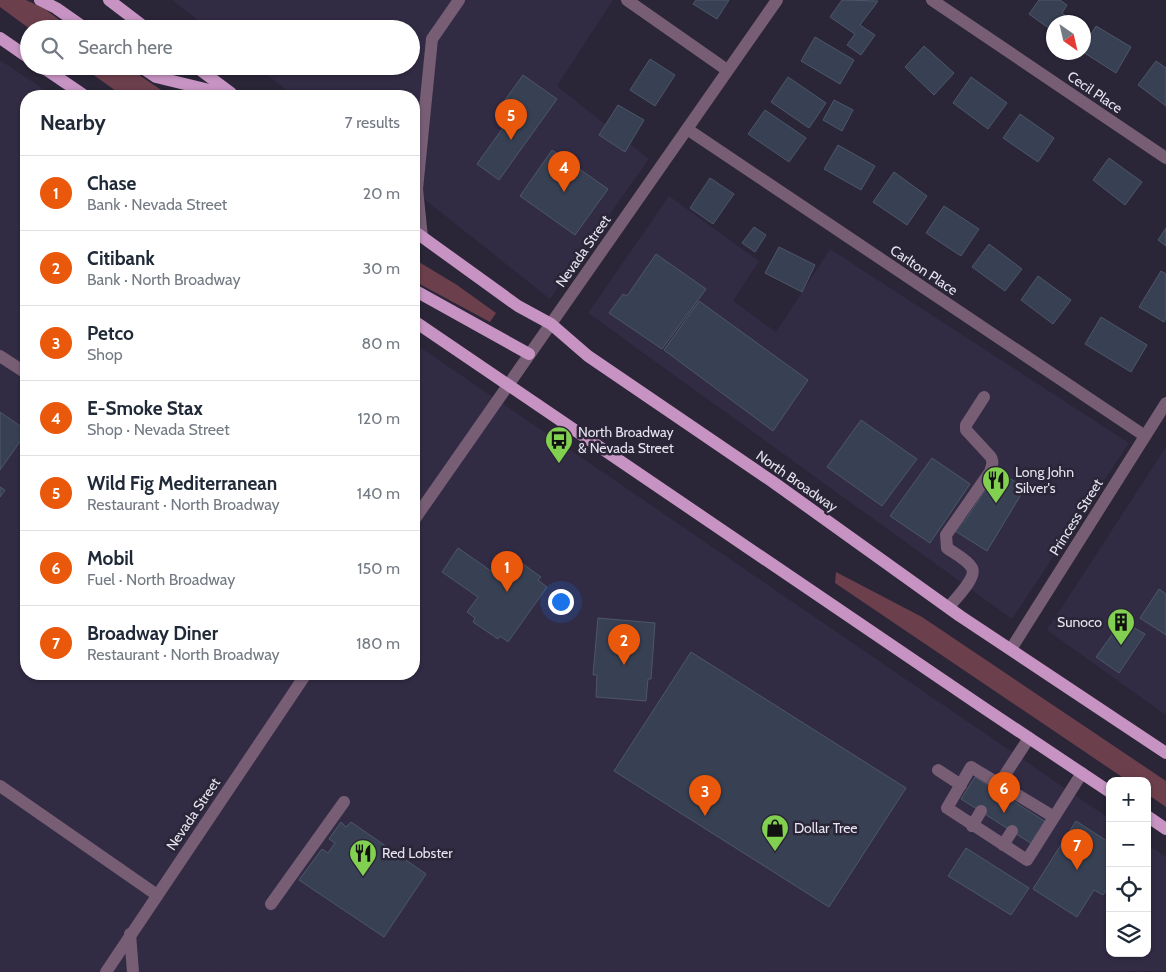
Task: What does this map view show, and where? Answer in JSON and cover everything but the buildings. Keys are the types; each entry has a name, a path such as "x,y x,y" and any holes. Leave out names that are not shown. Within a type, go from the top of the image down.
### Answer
{"main road":[{"path":"40,0 73,20"},
{"path":"109,0 135,20"},
{"path":"0,38 20,52"},
{"path":"54,75 75,90"},
{"path":"152,75 156,78 209,90"},
{"path":"207,75 227,90"},
{"name":"North Broadway","path":"420,235 518,306 550,324 588,356 773,482 949,607 1166,753"},
{"path":"420,293 529,354"},
{"path":"420,325 1106,789"},
{"path":"1151,819 1166,829"}],"street":[{"path":"420,159 432,39 459,0"},
{"path":"627,0 727,70"},
{"name":"Nevada Street","path":"420,511 777,0"},
{"name":"Cecil Place","path":"932,0 1166,158"},
{"name":"Carlton Place","path":"687,129 1145,436"},
{"path":"0,356 20,370"},
{"path":"949,607 970,580 973,572 972,566 948,548 946,535 990,472 992,466 990,456 966,430 966,425 984,396"},
{"name":"Princess Street","path":"1011,649 1166,403"},
{"name":"Nevada Street","path":"106,972 302,680"},
{"path":"996,787 1029,738"},
{"path":"1054,817 1027,805 996,787 972,767 947,808 1027,860 1082,773"},
{"path":"938,770 961,785"},
{"path":"0,786 157,895"},
{"path":"271,904 344,802"},
{"path":"972,826 981,811"},
{"path":"1003,845 1012,831"},
{"path":"130,934 133,972"}],"shaded area":[{"path":"0,0 26,0 45,9 59,20 20,20 20,22 0,7"},
{"path":"172,0 613,0 557,86 649,159 550,299 420,196 420,90 286,90 267,75 420,75 420,20 198,20"},
{"path":"0,60 45,90 20,90 20,680 420,680 420,347 1106,816 1106,957 1151,957 1151,847 1166,857 1166,971 0,972"},
{"path":"94,75 139,75 161,90 115,90"},
{"path":"669,196 759,261 733,301 776,332 830,249 1129,443 1012,619 588,313"},
{"path":"420,263 457,285 496,313 490,322 420,284"},
{"path":"1166,447 1166,715 1047,630"},
{"path":"836,572 922,617 1166,781 1166,807 1151,797 1151,777 1122,777 835,583"}],"place":[{"name":"Wild Fig Mediterranean","path":"511,140"},
{"name":"E-Smoke Stax","path":"564,192"},
{"name":"North Broadway & Nevada Street","path":"559,464"},
{"name":"Long John Silver's","path":"996,504"},
{"name":"Chase","path":"507,592"},
{"name":"Sunoco","path":"1121,646"},
{"name":"Citibank","path":"624,665"},
{"name":"Mobil","path":"1004,813"},
{"name":"Petco","path":"705,816"},
{"name":"Dollar Tree","path":"775,852"},
{"name":"Broadway Diner","path":"1077,870"},
{"name":"Red Lobster","path":"363,877"}]}
